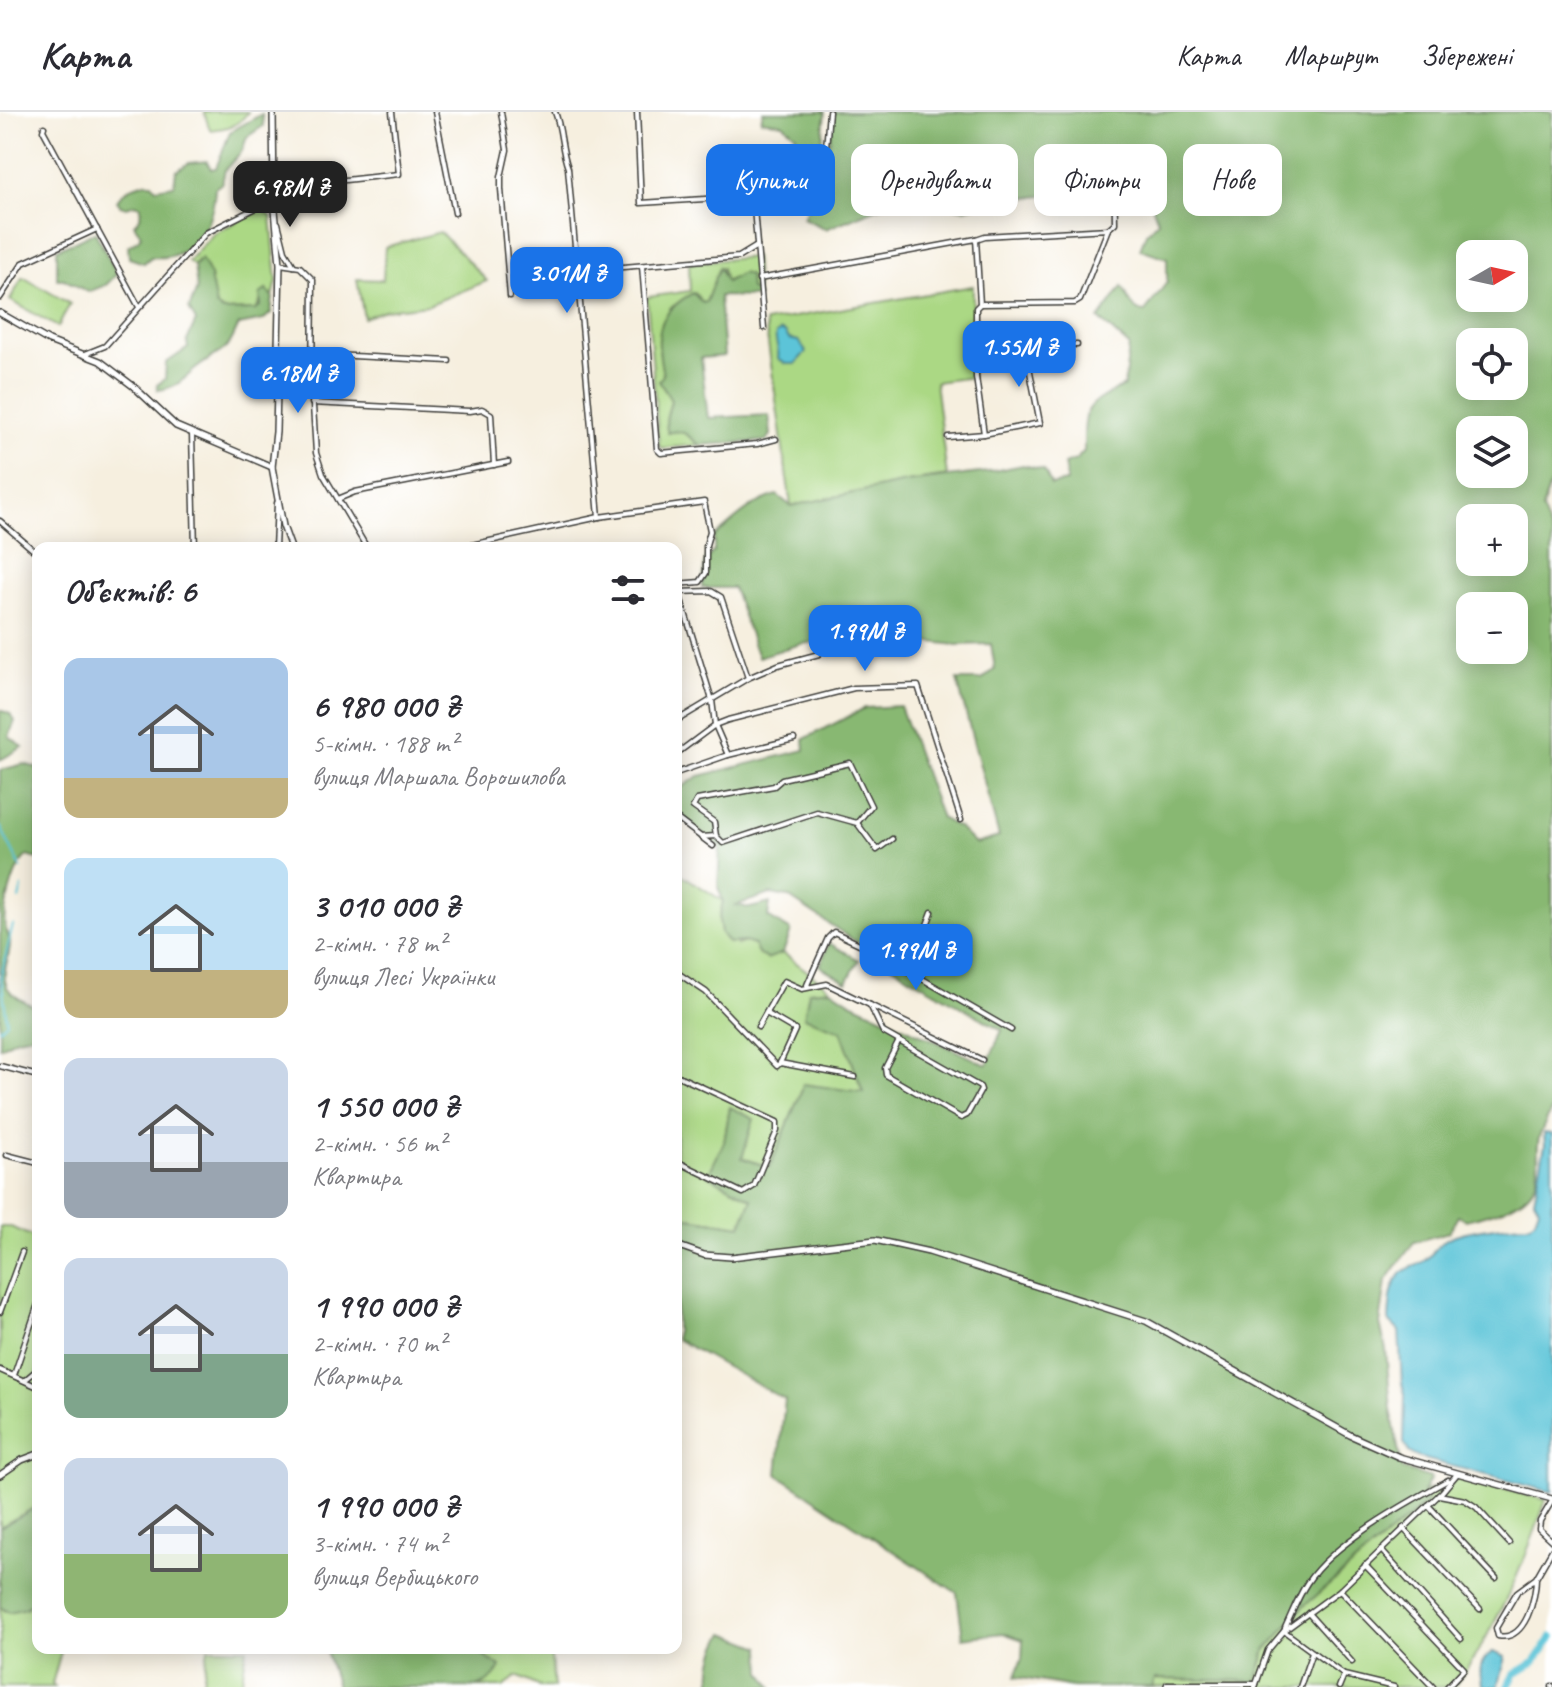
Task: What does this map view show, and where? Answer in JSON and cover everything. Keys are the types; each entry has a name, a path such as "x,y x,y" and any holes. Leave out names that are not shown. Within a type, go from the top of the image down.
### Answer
{"street":[{"path":"273,112 274,199 280,264 276,432 272,467 277,501 289,542"},
{"path":"274,188 399,174 392,112"},
{"path":"435,112 455,213"},
{"path":"501,112 507,150 501,189 510,296"},
{"path":"555,112 568,168 599,517"},
{"path":"637,112 641,203 706,199"},
{"path":"825,144 829,112"},
{"path":"44,127 139,307"},
{"path":"85,354 105,346 206,233 274,199"},
{"path":"265,205 275,216 285,251 294,266"},
{"path":"755,216 764,328"},
{"path":"980,304 1075,303 1080,300 1108,229 1115,223 1115,216"},
{"path":"0,298 23,263 97,229"},
{"path":"759,279 985,236 1108,229"},
{"path":"976,239 980,304 976,308 976,377 984,434"},
{"path":"577,271 743,256 757,246"},
{"path":"280,264 300,267 313,280 312,403 320,468 363,542"},
{"path":"642,266 657,449 661,453 757,444 776,439"},
{"path":"0,313 49,341 85,354 123,379 163,416 192,434 272,467"},
{"path":"976,346 1077,345"},
{"path":"948,437 984,434 1040,423 1025,346"},
{"path":"314,354 449,361"},
{"path":"312,403 470,411 482,409 491,414 494,465"},
{"path":"192,434 195,542"},
{"path":"338,499 355,492 508,462"},
{"path":"275,542 277,501"},
{"path":"485,542 599,517 702,501 710,531 706,545 706,573 700,582 682,584"},
{"path":"0,521 32,549"},
{"path":"682,592 711,591 721,597 748,678"},
{"path":"682,607 712,700 715,725 728,755"},
{"path":"682,718 748,678 778,665 819,654"},
{"path":"682,750 715,725 854,688 918,686 961,820"},
{"path":"682,771 728,755 794,739"},
{"path":"857,823 871,806 850,763 782,779 774,786 697,800 693,807 714,822 716,836 723,843 817,812 857,823 877,850 892,839"},
{"path":"682,823 713,846"},
{"path":"701,837 716,836"},
{"path":"909,972 932,912"},
{"path":"808,986 828,938 834,932 1011,1030"},
{"path":"682,975 706,992 777,1066 780,1063 855,1077"},
{"path":"758,1027 784,981 802,989 827,984 982,1060"},
{"path":"870,1005 883,1032 899,1041 980,1087 967,1115 961,1118 886,1075 885,1068 899,1041"},
{"path":"766,1013 795,1030 780,1063"},
{"path":"0,1066 32,1074"},
{"path":"682,1078 777,1122 777,1131 754,1186 743,1193 682,1164"},
{"path":"7,1155 32,1161"},
{"path":"682,1247 704,1255 731,1257 875,1240 929,1252 1146,1321 1350,1435 1399,1457 1454,1476 1552,1500 1539,1529 1552,1541"},
{"path":"0,1312 22,1252"},
{"path":"14,1375 32,1322"},
{"path":"0,1370 32,1384"},
{"path":"24,1381 32,1374"},
{"path":"0,1475 32,1456"},
{"path":"1166,1687 1167,1684 1256,1686 1268,1650 1284,1631 1340,1590 1439,1495 1454,1476"},
{"path":"1284,1631 1308,1582 1321,1566 1409,1501 1454,1476"},
{"path":"1439,1495 1465,1500 1476,1507 1509,1543"},
{"path":"1428,1505 1496,1578"},
{"path":"1403,1528 1480,1609"},
{"path":"1381,1550 1461,1639"},
{"path":"1536,1578 1536,1596 1530,1614 1513,1633 1498,1636 1496,1628 1517,1592 1536,1578 1552,1550"},
{"path":"1365,1565 1464,1669 1447,1687"},
{"path":"1340,1590 1433,1687"},
{"path":"1308,1613 1352,1662"},
{"path":"1284,1631 1344,1675 1394,1687"},
{"path":"1300,1687 1312,1652"},
{"path":"1339,1687 1344,1675"}],"green space":[{"path":"204,112 248,112 232,126 210,130"},
{"path":"763,112 825,112 822,144 792,144 796,135 782,123 761,120"},
{"path":"834,112 1552,112 1552,479 1542,509 1552,535 1552,1109 1539,1138 1536,1181 1527,1194 1493,1213 1466,1220 1458,1216 1449,1232 1414,1242 1386,1281 1380,1324 1402,1469 1431,1478 1423,1492 1427,1502 1304,1606 1266,1650 1256,1681 1155,1679 1152,1687 1073,1687 1015,1677 1022,1658 1023,1640 1003,1633 963,1638 957,1593 777,1474 785,1400 682,1342 682,1217 741,1226 752,1199 708,1175 724,1142 730,1107 754,1119 742,1158 770,1167 803,1084 863,1092 841,1030 804,1017 809,991 831,989 851,1002 987,1065 1002,1030 916,981 788,897 771,894 736,905 750,908 770,903 768,917 791,931 783,953 767,959 759,955 754,945 728,943 721,933 719,920 723,901 718,887 720,847 682,818 682,787 699,776 805,750 804,739 865,708 900,706 941,818 959,828 975,844 999,837 957,680 982,680 995,669 991,644 956,645 874,635 801,644 758,657 733,588 702,588 705,561 714,551 714,537 751,507 777,495 791,506 906,482 1023,465 1044,470 1051,485 1067,482 1064,464 1076,460 1084,451 1089,409 1101,398 1124,386 1129,346 1099,319 1122,287 1134,307 1145,312 1167,282 1167,258 1140,249 1146,233 1158,221 1156,216 1167,216 1167,144 1034,144 1034,197 1018,198 1018,144 851,144 851,216 858,216 826,229 803,218 835,216 835,144 829,144"},
{"path":"262,114 263,126 247,137 242,151 225,170 222,183 215,188 210,215 198,238 189,247 166,257 151,257 144,263 129,258 128,246 141,235 134,224 140,218 141,206 120,205 117,201 120,197 142,183 152,183 156,188 174,185 176,171 189,163 207,161 211,169 216,168 230,132"},
{"path":"262,209 271,216 277,281 273,297 266,290 256,310 223,311 213,303 210,276 197,260 194,266 188,261 214,233"},
{"path":"95,232 117,274 106,285 88,292 64,279 57,279 57,249"},
{"path":"440,232 487,281 428,305 384,310 364,318 357,279 383,280 385,247"},
{"path":"754,257 757,293 734,277 725,282 722,268 706,302 703,304 695,293 670,308 660,353 664,375 659,381 671,400 666,420 668,433 682,432 700,445 662,448 659,446 647,297 690,291 689,263"},
{"path":"201,258 210,276 216,306 223,311 256,310 261,305 260,294 266,290 273,297 271,313 263,320 239,325 224,350 177,384 158,390 157,385 165,379 166,363 188,348 187,341 196,321 189,309 197,289 194,266"},
{"path":"719,267 726,282 742,273 749,275 750,289 758,297 719,296 724,356 701,358 708,418 769,415 771,435 766,441 700,445 682,432 668,433 666,420 671,400 659,381 663,375 659,349 661,327 671,309 693,293 703,303 706,302"},
{"path":"23,277 70,304 58,327 10,300"},
{"path":"973,286 972,377 935,382 947,476 791,506 765,322"},
{"path":"0,710 10,714 15,721 9,737 23,747 0,760"},
{"path":"24,764 32,766 32,857 27,856 18,868 5,910 10,949 5,976 10,991 32,1006 32,1035 17,1038 0,1047 0,770"},
{"path":"682,875 723,901 719,920 737,945 745,942 778,955 783,953 831,989 809,991 841,1029 863,1093 803,1084 770,1167 742,1158 730,1107 724,1142 709,1175 752,1199 741,1226 682,1217"},
{"path":"829,943 859,960 847,982 820,966"},
{"path":"0,1227 11,1227 32,1236 32,1509 0,1527"},
{"path":"1459,1478 1546,1500 1508,1597 1454,1687 1152,1687 1154,1679 1256,1681 1266,1650 1304,1606 1427,1502 1423,1492"},
{"path":"32,1509 32,1602 26,1608 9,1612 0,1607 0,1527"},
{"path":"32,1603 32,1654 60,1654 52,1684 55,1687 0,1687 0,1607 5,1611"},
{"path":"725,1633 761,1647 762,1672 772,1687 713,1687 714,1659"},
{"path":"207,1654 246,1654 241,1687 202,1687"},
{"path":"327,1654 480,1654 500,1667 490,1680 475,1687 337,1687"},
{"path":"477,1654 551,1654 554,1687 540,1687 517,1676 503,1687 475,1687 485,1684 487,1657"}],"water":[{"path":"781,331 789,339 799,341 806,352 795,364 786,364 778,358 776,334"},
{"path":"1544,1133 1552,1134 1552,1492 1417,1457 1409,1452 1404,1443 1405,1394 1399,1331 1389,1321 1392,1292 1401,1274 1423,1262 1445,1240 1499,1226 1530,1224 1535,1219 1539,1208 1534,1199 1545,1145"},
{"path":"1493,1652 1506,1657 1498,1687 1484,1687 1481,1667"}],"waterway":[{"path":"0,826 21,868"},
{"path":"19,899 22,886"},
{"path":"0,1029 7,1022 1,976 13,925"},
{"path":"1508,1687 1515,1674 1535,1662 1552,1637"}]}
